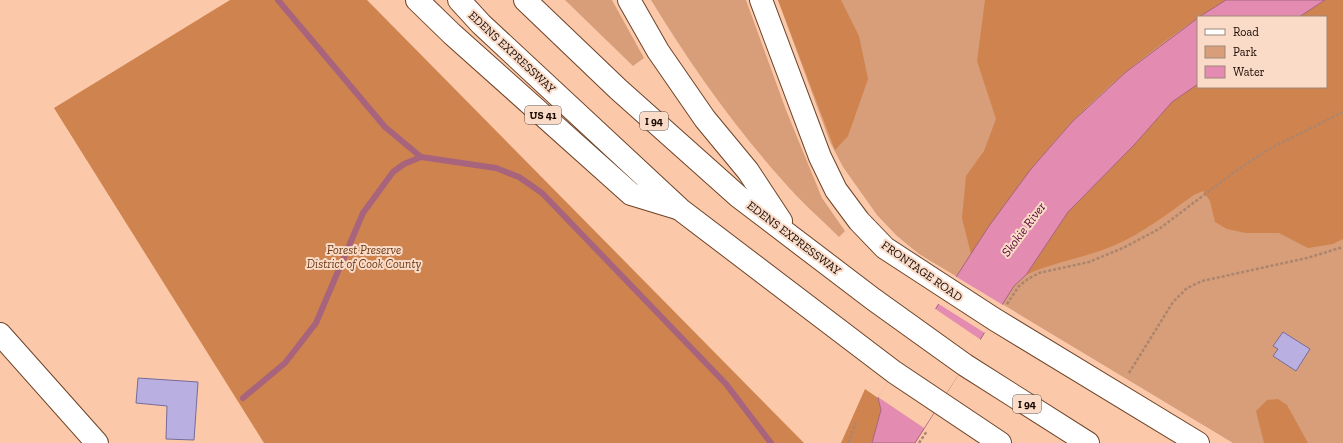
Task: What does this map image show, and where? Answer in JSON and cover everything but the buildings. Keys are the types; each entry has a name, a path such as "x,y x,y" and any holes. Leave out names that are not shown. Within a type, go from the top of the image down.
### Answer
{"main road":[{"name":"US 41","path":"417,0 452,34 630,194 681,210"},
{"name":"EDENS EXPRESSWAY","path":"459,0 482,24 681,210 894,372 1000,443"},
{"name":"EDENS EXPRESSWAY","path":"525,0 618,89 733,192 965,365 1088,443"},
{"path":"629,0 658,51 705,119 748,171 789,234"},
{"name":"FRONTAGE ROAD","path":"761,0 820,157 836,190 859,221 884,248 946,290 1000,312 1176,430 1198,443"},
{"path":"0,334 97,443"}],"path":[{"path":"1000,312 1019,286 1028,279 1039,274 1089,262 1123,248 1159,229 1237,170 1271,148 1343,112"},
{"path":"1130,373 1174,302 1187,288 1202,281 1307,258 1343,246"},
{"path":"848,443 856,423"},
{"path":"920,443 927,431"}],"green space":[{"name":"Forest Preserve District of Cook County","path":"230,0 367,0 804,443 264,443 54,108"},
{"path":"565,0 612,0 644,58 633,66"},
{"path":"651,0 746,0 786,110 822,198 845,231 839,237 803,202 747,138 697,71"},
{"path":"778,0 1343,0 1343,443 1233,443 919,254 897,236 877,215 843,167 830,142"},
{"path":"778,0 841,0 859,36 868,79 848,136 835,150"},
{"path":"985,0 1226,0 1201,16 1197,16 1197,19 1145,56 1089,105 1058,137 1031,169 971,254 962,218 966,176 984,151 996,119 977,61"},
{"path":"1325,0 1343,0 1343,239 1333,244 1308,248 1279,233 1246,233 1227,229 1215,222 1210,201 1203,191 1194,195 1155,223 1124,241 1102,250 1026,275 1068,212 1134,145 1172,102 1197,85 1197,88 1327,88 1327,16 1301,16"},
{"path":"865,389 878,398 881,410 872,443 841,443"},
{"path":"1278,399 1287,405 1308,443 1264,443 1256,411 1267,400"}],"water":[{"path":"1226,0 1325,0 1301,16 1201,16"},
{"name":"Skokie River","path":"1197,19 1197,85 1172,102 1134,145 1068,212 1026,275 1014,286 915,443 872,443 881,410 878,398 989,226 1031,169 1072,122 1126,72"}],"pier":[{"path":"955,276 1003,305 985,333 937,303"},
{"path":"934,308 981,340 924,428 878,397"}],"waterway":[{"path":"278,0 385,127 421,157 496,168 519,177 542,193 726,384 771,443"},
{"path":"243,398 285,363 316,323 363,213 393,172 404,164 421,157"}]}
